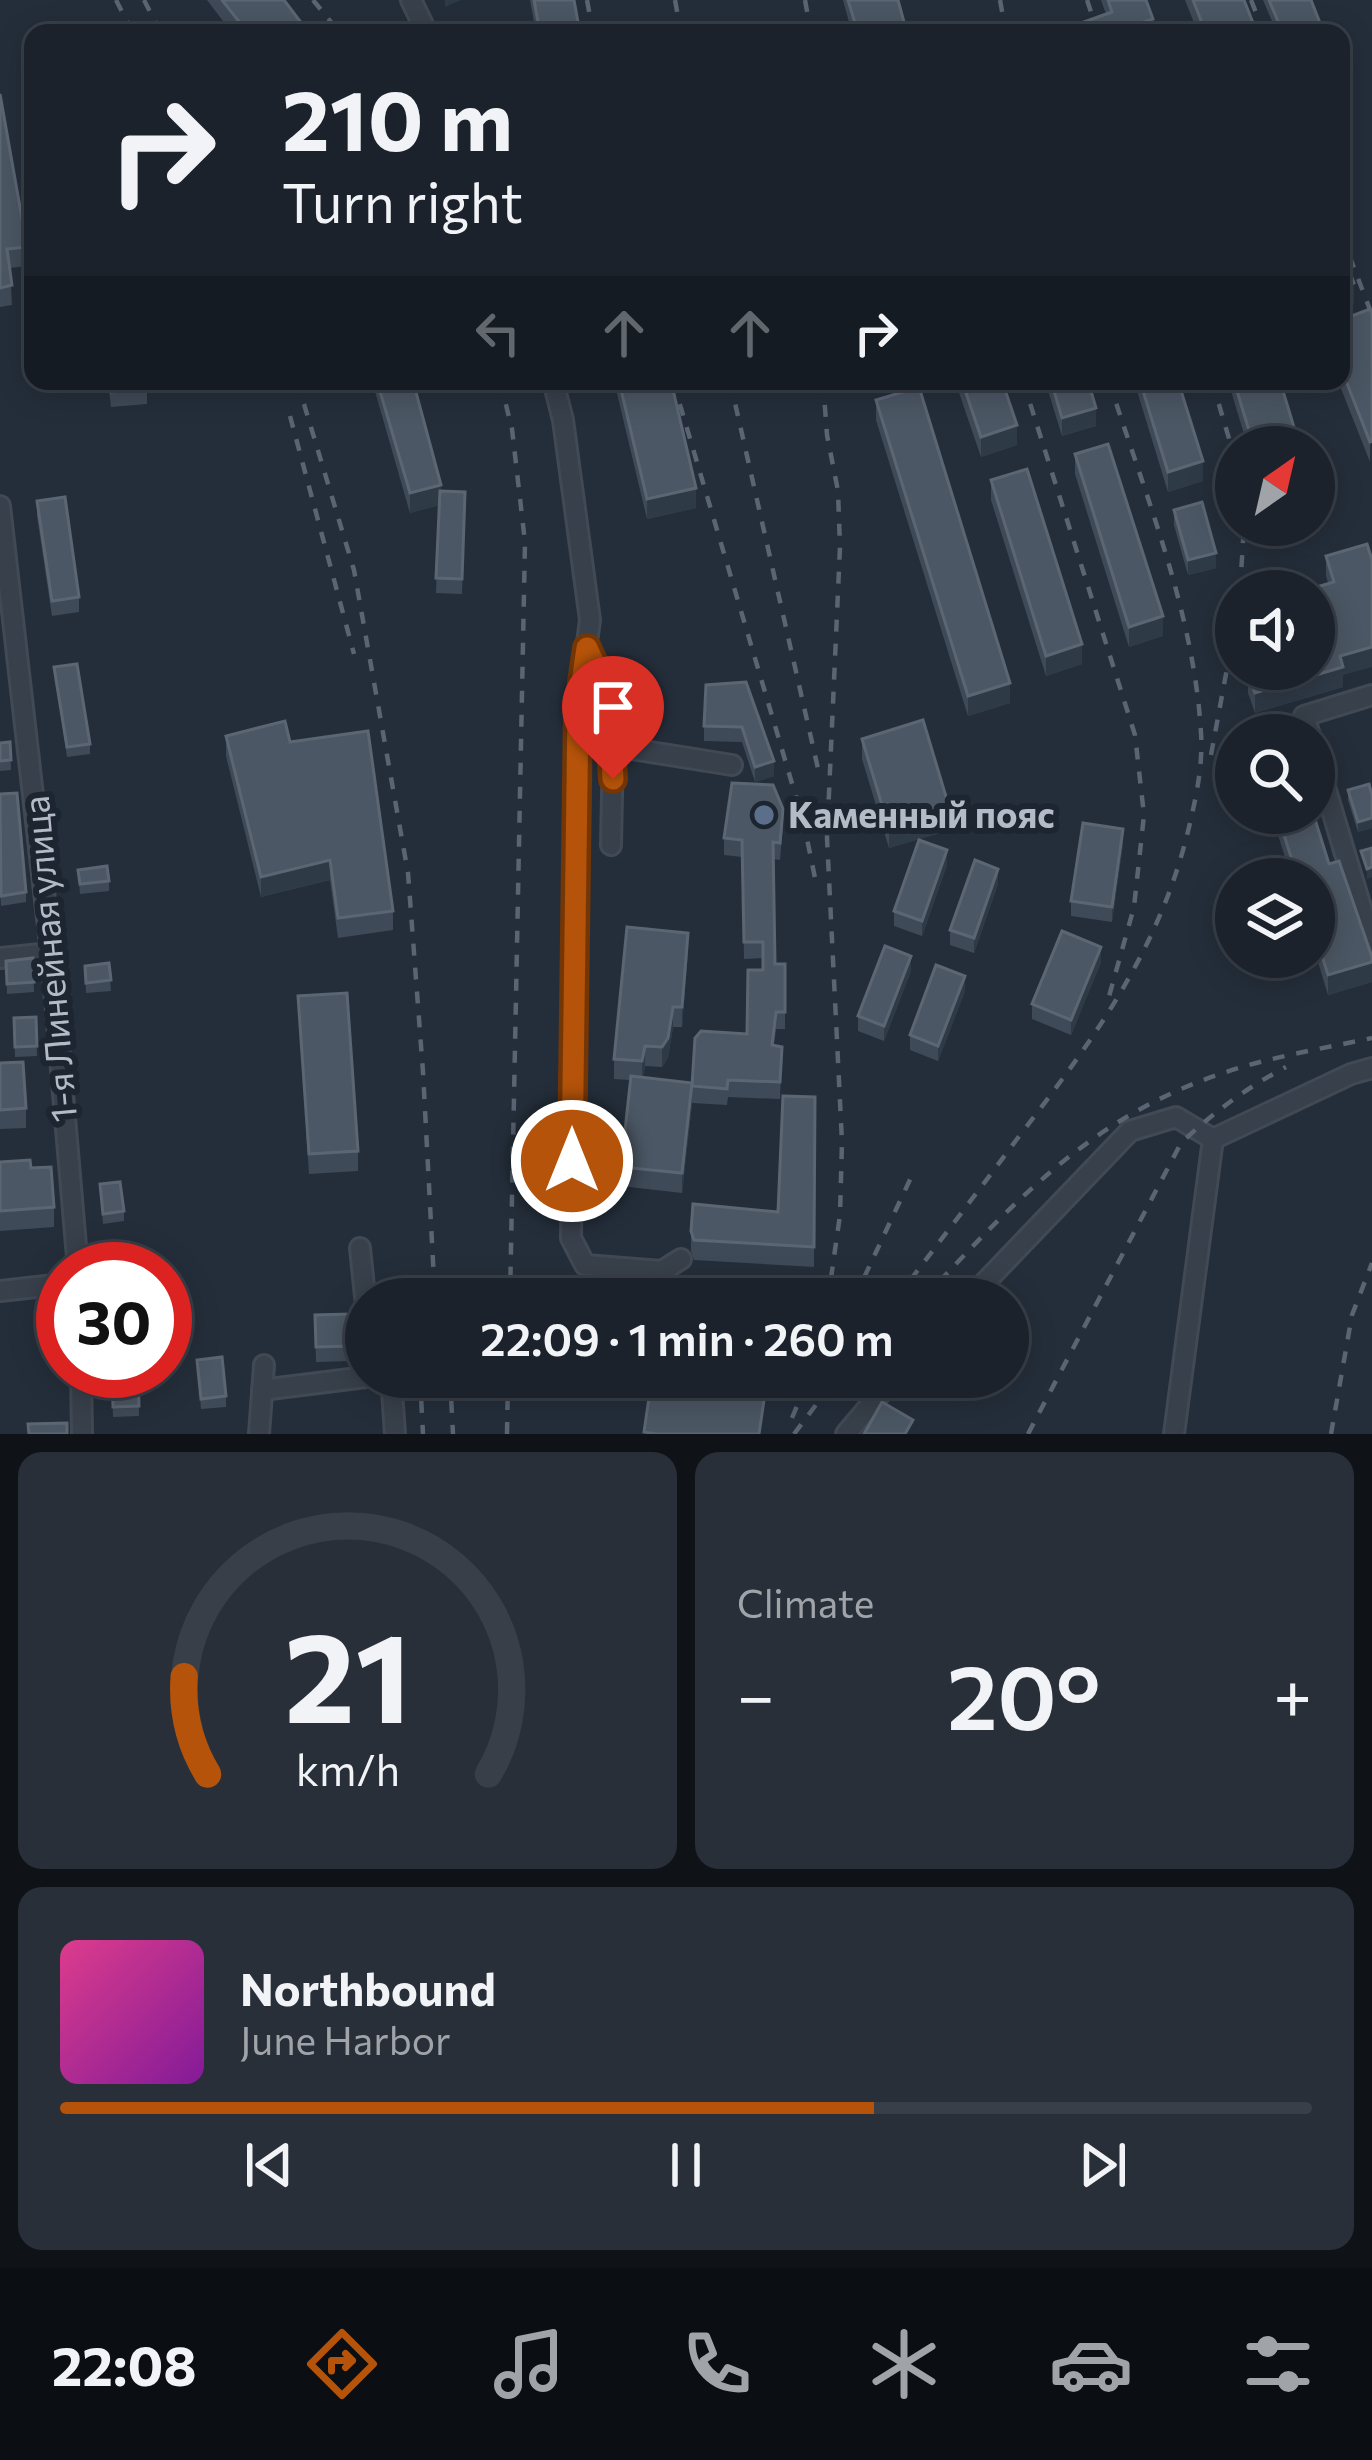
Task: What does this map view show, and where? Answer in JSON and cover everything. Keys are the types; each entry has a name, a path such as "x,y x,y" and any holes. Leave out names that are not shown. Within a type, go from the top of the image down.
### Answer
{"street":[{"path":"555,390 588,604 578,710 571,1238 585,1265 662,1270 681,1259"},
{"name":"1-я Линейная улица","path":"0,506 8,621 51,953 76,1242"},
{"path":"587,648 608,694 614,746 611,845"},
{"path":"1332,714 1372,695"},
{"path":"614,746 732,765"},
{"path":"1335,820 1372,944"},
{"path":"0,958 51,953"},
{"path":"1213,1139 1372,1068"},
{"path":"989,1278 1130,1131 1176,1117 1213,1139"},
{"path":"1174,1434 1213,1139"},
{"path":"360,1248 363,1278"},
{"path":"662,1270 662,1278"},
{"path":"0,1291 36,1287"},
{"path":"259,1434 264,1364"},
{"path":"262,1390 345,1380"},
{"path":"81,1398 82,1434"},
{"path":"393,1398 395,1434"},
{"path":"846,1434 876,1398"}],"building":[{"path":"222,0 284,0 302,24 241,24"},
{"path":"534,0 574,0 578,24 538,24"},
{"path":"848,0 898,0 905,24 855,24"},
{"path":"1108,0 1146,0 1153,19 1138,24 1078,24 1112,12"},
{"path":"1193,0 1244,0 1253,24 1202,24"},
{"path":"1269,0 1311,0 1320,24 1279,24"},
{"path":"0,94 24,247 7,249 12,285 0,288"},
{"path":"1370,309 1372,314 1370,442 1350,390 1350,317"},
{"path":"380,390 415,390 441,485 410,493"},
{"path":"621,390 673,390 696,488 647,499"},
{"path":"920,390 1010,683 968,696 876,400"},
{"path":"965,390 1005,390 1017,425 981,437"},
{"path":"1054,390 1091,390 1096,408 1062,418"},
{"path":"1143,390 1181,390 1203,461 1168,472"},
{"path":"1237,390 1283,390 1294,426 1248,426"},
{"path":"1108,444 1163,616 1129,627 1075,454"},
{"path":"1027,469 1082,644 1046,656 991,480"},
{"path":"440,491 465,492 462,579 436,578"},
{"path":"65,497 79,597 52,601 37,501"},
{"path":"1202,502 1216,553 1188,560 1174,510"},
{"path":"1367,544 1372,560 1372,647 1340,656 1343,667 1335,669 1335,570 1330,570 1326,556"},
{"path":"77,664 90,744 67,747 54,667"},
{"path":"746,682 774,761 755,767 742,727 704,726 706,685"},
{"path":"923,720 950,810 889,828 862,739"},
{"path":"285,721 290,742 368,731 393,911 338,918 330,860 261,877 226,736"},
{"path":"10,742 11,760 0,761 0,743"},
{"path":"732,783 773,785 783,809 780,843 773,842 775,964 785,964 785,1012 776,1012 772,1045 782,1047 780,1082 728,1080 727,1089 692,1086 695,1038 701,1031 747,1034 748,970 763,970 763,942 744,942 742,840 724,838"},
{"path":"1369,784 1372,818 1358,822 1348,790"},
{"path":"17,793 26,892 1,896 0,794"},
{"path":"1083,823 1123,829 1112,907 1071,901"},
{"path":"1284,834 1320,834 1327,858 1291,858"},
{"path":"919,840 947,850 922,921 894,911"},
{"path":"1372,848 1372,867 1367,869 1361,851"},
{"path":"975,860 998,869 974,938 950,930"},
{"path":"1339,861 1372,962 1335,973 1335,862"},
{"path":"107,866 109,881 80,884 78,870"},
{"path":"627,927 688,933 682,1007 673,1007 662,1047 645,1046 642,1061 614,1059"},
{"path":"1062,931 1101,947 1071,1020 1032,1004"},
{"path":"885,946 911,956 884,1026 858,1016"},
{"path":"33,958 34,982 7,984 6,961"},
{"path":"109,963 111,980 86,983 85,966"},
{"path":"936,965 965,976 938,1046 910,1035"},
{"path":"347,993 358,1151 309,1154 298,996"},
{"path":"36,1017 37,1046 15,1047 14,1018"},
{"path":"23,1062 26,1108 0,1110 0,1063"},
{"path":"631,1076 692,1083 682,1173 621,1167"},
{"path":"783,1096 815,1097 814,1247 694,1240 693,1204 778,1212"},
{"path":"30,1160 31,1168 51,1167 54,1207 0,1211 0,1162"},
{"path":"120,1182 124,1211 103,1214 100,1184"},
{"path":"345,1314 345,1346 316,1347 315,1315"},
{"path":"222,1357 226,1396 201,1399 197,1360"},
{"path":"113,1398 139,1398 139,1406 113,1407"},
{"path":"649,1398 764,1400 759,1434 644,1432"},
{"path":"882,1402 913,1420 905,1434 864,1434"},
{"path":"67,1423 67,1434 29,1434 28,1424"}],"railway":[{"path":"116,0 128,24"},
{"path":"144,0 156,24"},
{"path":"313,0 333,24"},
{"path":"587,0 591,24"},
{"path":"675,0 679,24"},
{"path":"805,0 809,24"},
{"path":"1000,0 1004,24"},
{"path":"1087,0 1095,24"},
{"path":"1251,0 1260,24"},
{"path":"1350,258 1372,315"},
{"path":"300,390 354,570 408,873 434,1278"},
{"path":"502,390 512,429 525,542 510,1278"},
{"path":"676,390 804,824 815,878"},
{"path":"732,390 819,773"},
{"path":"824,390 838,491 840,547 827,838 842,1142 840,1215 831,1278"},
{"path":"1026,390 1135,735 1144,815 1134,907 1108,1000"},
{"path":"912,1278 1122,991 1162,911 1190,823 1201,744 1189,643 1166,554 1112,390"},
{"path":"1215,390 1225,426"},
{"path":"290,416 354,654"},
{"path":"1241,570 1243,546"},
{"path":"1211,755 1223,690"},
{"path":"943,1278 1057,1167 1132,1114 1174,1092 1239,1068 1372,1038"},
{"path":"1028,1434 1181,1143 1231,1101 1286,1067"},
{"path":"864,1278 915,1169"},
{"path":"1331,1434 1352,1315 1372,1263"},
{"path":"421,1398 423,1434"},
{"path":"451,1398 453,1434"},
{"path":"507,1434 508,1398"},
{"path":"792,1418 800,1398"},
{"path":"794,1434 821,1398"}],"place":[{"name":"Каменный пояс","path":"764,815"}],"route":[{"path":"572,1161 578,710 587,648 608,694 613,779"}]}
